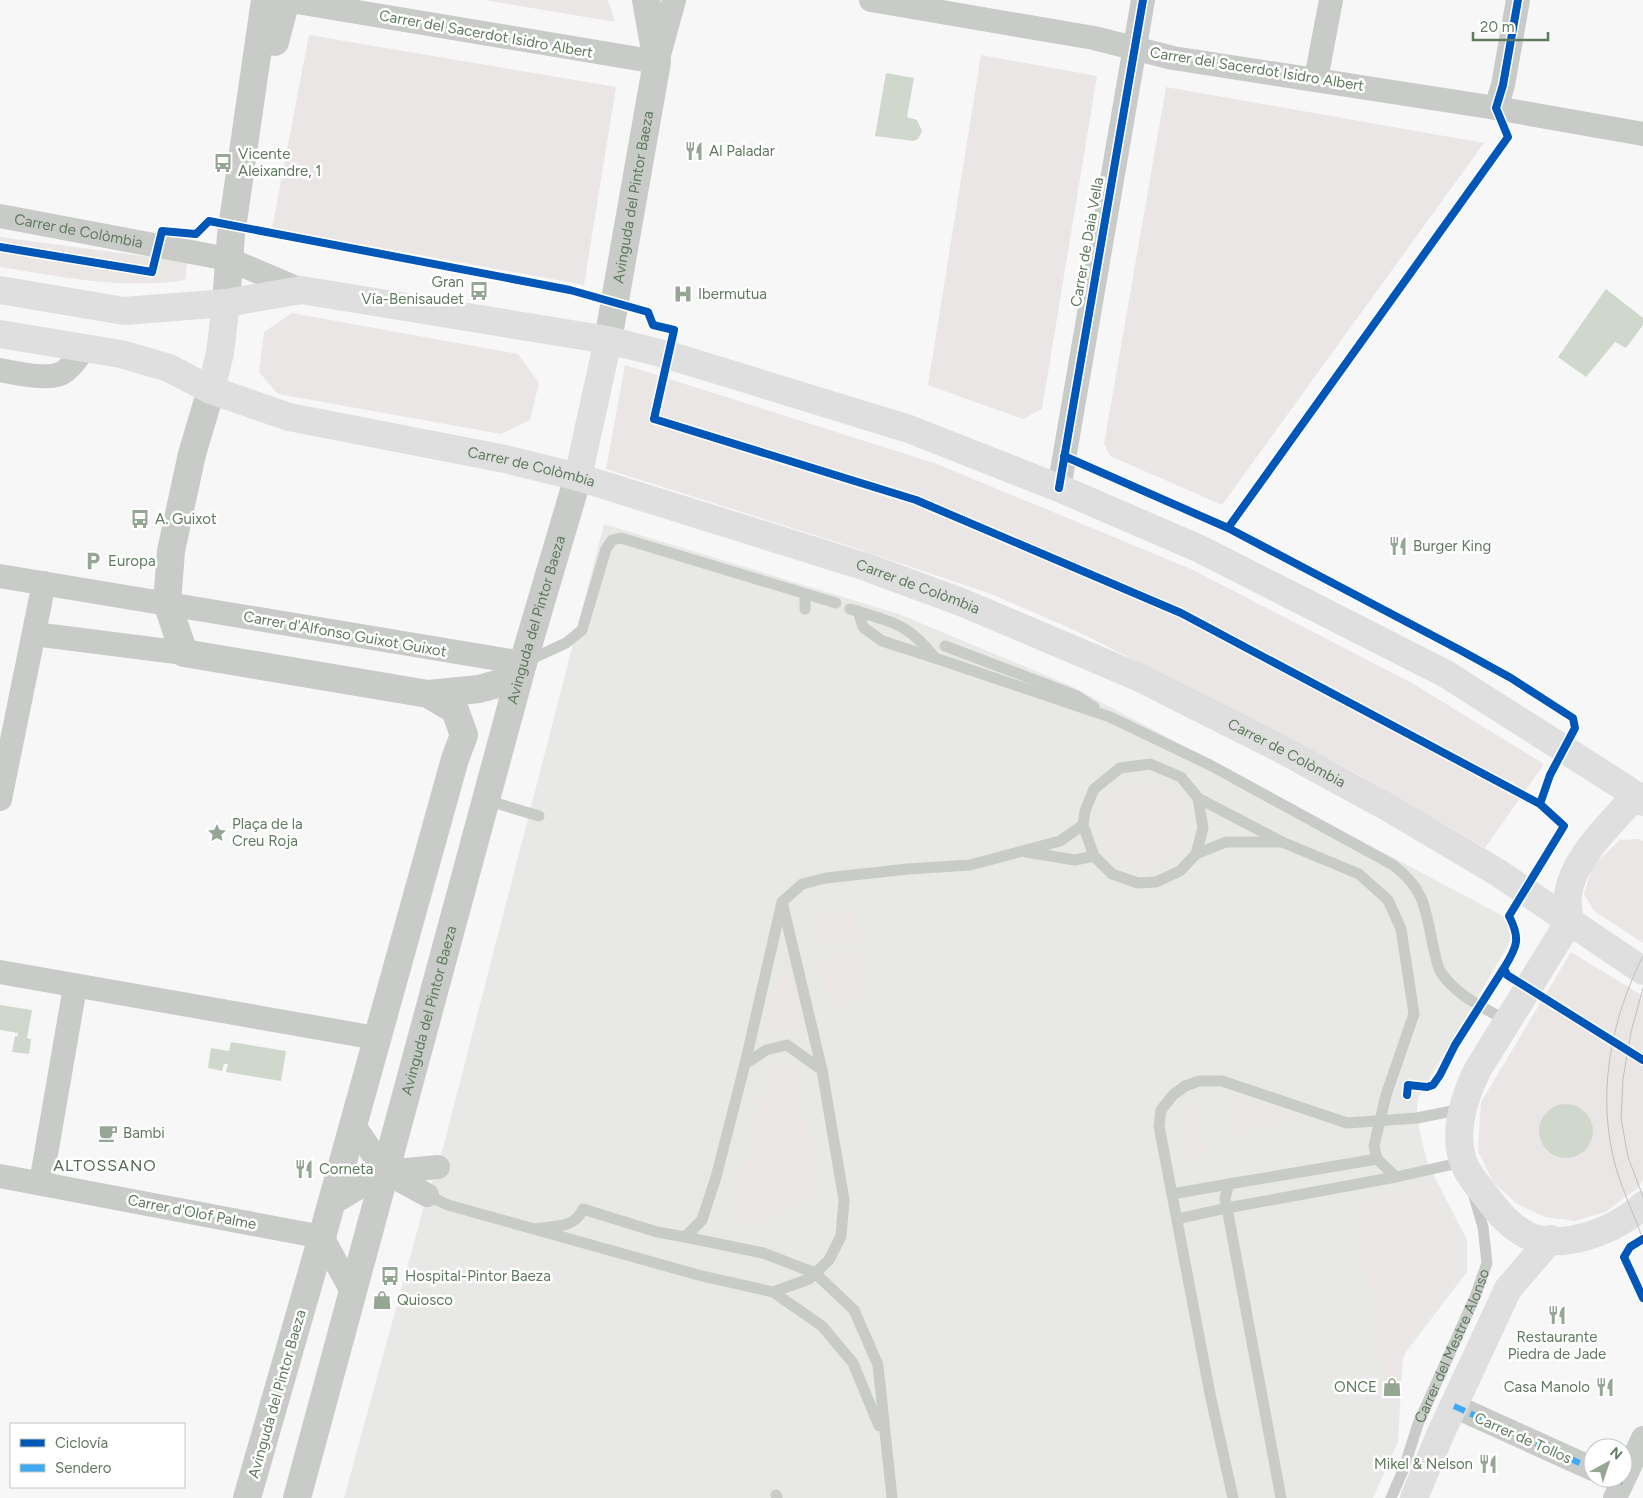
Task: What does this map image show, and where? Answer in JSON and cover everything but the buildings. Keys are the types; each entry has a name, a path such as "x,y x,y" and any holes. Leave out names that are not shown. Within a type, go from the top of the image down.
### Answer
{"main road":[{"name":"Carrer de Colòmbia","path":"0,290 124,311 226,303 300,290 608,340 668,356 909,430 1059,488 1233,565 1446,674 1641,796"},
{"path":"211,390 220,353 226,303"},
{"name":"Carrer de Colòmbia","path":"0,334 121,354 169,368 211,390 289,417 506,459 578,477 866,567 961,602 1138,677 1279,748 1389,808 1497,872 1570,922"},
{"name":"Avinguda del Pintor Baeza","path":"578,477 608,340"},
{"path":"1641,796 1594,844 1575,872 1568,895 1570,922 1643,972"},
{"name":"Carrer del Mestre Alonso","path":"1570,922 1507,1021 1468,1088 1462,1109 1460,1136 1464,1162 1479,1188 1511,1225 1530,1236 1551,1239 1580,1238 1609,1230 1643,1205"},
{"name":"Carrer del Mestre Alonso","path":"1414,1498 1508,1289 1551,1239"}],"street":[{"path":"226,303 228,259 265,0"},
{"path":"247,130 264,105 276,33 286,0"},
{"name":"Carrer del Sacerdot Isidro Albert","path":"286,0 656,62"},
{"name":"Avinguda del Pintor Baeza","path":"646,0 656,62"},
{"name":"Avinguda del Pintor Baeza","path":"608,340 656,62 674,0"},
{"name":"Carrer del Sacerdot Isidro Albert","path":"871,0 1085,36 1173,58 1496,108 1643,134"},
{"name":"Carrer de Daia Vella","path":"1059,488 1143,0"},
{"path":"1316,79 1331,0"},
{"path":"1496,108 1503,85 1518,0"},
{"name":"Carrer de Colòmbia","path":"0,216 228,259 300,290"},
{"path":"0,370 39,376 60,375 71,365 84,348"},
{"path":"184,653 167,603 173,542 192,454 211,390"},
{"name":"Avinguda del Pintor Baeza","path":"298,1498 523,663 578,477"},
{"name":"Carrer d'Alfonso Guixot Guixot","path":"0,576 523,663"},
{"path":"0,799 44,583"},
{"path":"34,634 184,653 428,694 479,689 508,681 523,663"},
{"name":"Avinguda del Pintor Baeza","path":"247,1498 455,759 464,735 455,710 428,694"},
{"path":"0,972 75,987 376,1038"},
{"path":"41,1183 75,987"},
{"path":"353,1124 386,1172 427,1195"},
{"path":"331,1204 386,1172 438,1168"},
{"name":"Carrer d'Olof Palme","path":"0,1176 322,1237"},
{"path":"322,1237 353,1293"},
{"name":"Carrer de Tollos","path":"1454,1406 1583,1464"},
{"path":"1633,1456 1643,1438"}],"lane":[{"path":"523,663 566,643 582,630 606,549 612,540 621,538 836,604"},
{"path":"805,594 805,609"},
{"path":"935,658 923,643 900,624 854,610 863,627 882,641 1110,718 1210,764 1399,870 1410,879 1420,895 1426,910 1439,969 1453,988 1507,1021"},
{"path":"945,646 1077,696 1110,718"},
{"path":"1282,842 1226,842 1196,854 1180,871 1156,882 1138,884 1112,874 1094,856 1084,825 1085,811 1094,790 1120,768 1150,764 1181,777 1198,798 1282,842 1359,874 1388,900 1401,929 1414,1014 1386,1095 1374,1146 1377,1159 1396,1177"},
{"path":"1196,854 1204,828 1198,798"},
{"path":"486,800 539,816"},
{"path":"685,1237 702,1220 716,1177 745,1064 782,902 802,884 826,878 908,869 970,865 1060,841 1084,825"},
{"path":"1019,851 1075,860 1094,856"},
{"path":"773,1292 809,1279 829,1260 841,1236 844,1200 822,1070 782,902"},
{"path":"745,1064 766,1050 787,1045 822,1070"},
{"path":"1233,1498 1159,1126 1161,1110 1179,1090 1199,1081 1222,1081 1347,1123 1381,1122 1462,1109"},
{"path":"1172,1194 1377,1159"},
{"path":"1177,1219 1464,1162"},
{"name":"Carrer del Mestre Alonso","path":"1391,1498 1404,1468 1418,1424 1476,1297 1487,1263 1483,1228 1464,1162"},
{"path":"1229,1184 1225,1198 1281,1498"},
{"path":"427,1195 448,1204 534,1229 702,1276 773,1292 822,1326 853,1363 884,1438"},
{"path":"534,1229 570,1224 580,1217 583,1209 657,1232 763,1253 815,1273 854,1310 878,1365 884,1438 892,1498"}],"shaded area":[{"path":"484,0 608,0 615,22"},
{"path":"309,35 616,87 584,285 272,228"},
{"path":"981,55 1097,76 1042,409 1023,419 928,385"},
{"path":"886,73 914,78 907,117 917,120 922,131 918,139 913,141 875,136"},
{"path":"1166,87 1484,143 1222,505 1110,456 1104,444"},
{"path":"0,237 187,262 185,280 162,283 115,283 0,267"},
{"path":"1606,289 1643,318 1643,325 1626,348 1615,342 1586,377 1558,357"},
{"path":"292,313 518,354 539,383 530,420 501,434 278,394 259,372 264,332"},
{"path":"625,365 937,464 1191,569 1412,683 1544,764 1485,848 1357,774 1083,634 991,594 846,545 606,469"},
{"path":"604,524 899,614 1069,685 1520,925 1417,1100 1417,1118 1427,1162 1467,1240 1467,1272 1403,1356 1398,1442 1373,1498 344,1498 427,1195 438,1167"},
{"path":"1134,782 1152,782 1168,789 1180,801 1187,817 1187,835 1180,851 1168,863 1152,870 1134,870 1118,863 1106,851 1099,835 1099,817 1106,801 1118,789"},
{"path":"1640,839 1643,841 1643,943 1594,911 1584,894 1593,865 1620,840"},
{"path":"853,910 859,940 817,948 811,918"},
{"path":"788,945 806,1036 804,1037 782,1030 763,1033"},
{"path":"861,952 870,998 827,1006 819,959"},
{"path":"1571,952 1643,996 1643,1179 1637,1189 1605,1212 1575,1221 1545,1217 1517,1204 1493,1182 1478,1151 1481,1102"},
{"path":"0,1005 32,1010 27,1038 31,1039 29,1054 12,1052 15,1036 17,1037 18,1033 0,1030"},
{"path":"231,1042 286,1051 281,1081 226,1072 228,1064 224,1064 222,1071 208,1068 211,1048 229,1051"},
{"path":"783,1060 791,1062 796,1070 821,1195 750,1230 737,1212 735,1192 771,1064"},
{"path":"1232,1093 1309,1119 1229,1134 1226,1113"},
{"path":"1187,1102 1201,1118 1208,1154 1186,1158 1180,1136 1179,1121 1182,1107"},
{"path":"1561,1104 1571,1104 1581,1108 1589,1116 1593,1131 1589,1146 1581,1154 1571,1158 1561,1158 1551,1154 1543,1146 1539,1136 1539,1126 1543,1116 1551,1108"},
{"path":"1430,1185 1452,1223 1459,1247 1458,1259 1447,1291 1419,1324 1401,1363 1398,1379 1387,1388 1354,1205 1361,1198"}],"tram line":[{"path":"1643,956 1622,1007 1615,1033 1607,1087 1607,1114 1616,1168 1643,1240"},
{"path":"1643,988 1631,1032 1623,1079 1621,1118 1628,1157 1643,1197"}],"marked path":[{"path":"1454,1406 1583,1464"}],"cycle path":[{"path":"1059,488 1143,0"},
{"path":"1518,0 1503,85 1496,108 1508,137 1228,528 1511,678 1573,718 1575,728 1550,775 1540,804"},
{"path":"0,247 152,272 162,231 196,234 209,221 570,290 648,312 653,325 674,330 654,419 916,500 1181,613 1540,804 1564,826 1509,916 1515,931 1516,943 1504,968 1507,975 1643,1060"},
{"path":"1064,456 1228,528"},
{"path":"1407,1095 1408,1085 1427,1087 1433,1085 1455,1045 1504,968"},
{"path":"1643,1239 1630,1247 1624,1257 1643,1298"}],"place":[{"name":"Al Paladar","path":"694,151"},
{"name":"Vicente Aleixandre, 1","path":"223,163"},
{"name":"Gran Vía-Benisaudet","path":"479,291"},
{"name":"Ibermutua","path":"683,294"},
{"name":"A. Guixot","path":"140,519"},
{"name":"Burger King","path":"1398,546"},
{"name":"Europa","path":"93,561"},
{"name":"Plaça de la Creu Roja","path":"217,833"},
{"name":"Bambi","path":"108,1133"},
{"name":"Corneta","path":"304,1169"},
{"name":"Hospital-Pintor Baeza","path":"390,1276"},
{"name":"Quiosco","path":"382,1300"},
{"name":"Restaurante Piedra de Jade","path":"1557,1315"},
{"name":"ONCE","path":"1392,1387"},
{"name":"Casa Manolo","path":"1605,1387"},
{"name":"Mikel & Nelson","path":"1488,1464"}],"district":[{"name":"ALTOSSANO","path":"105,1165"}]}
